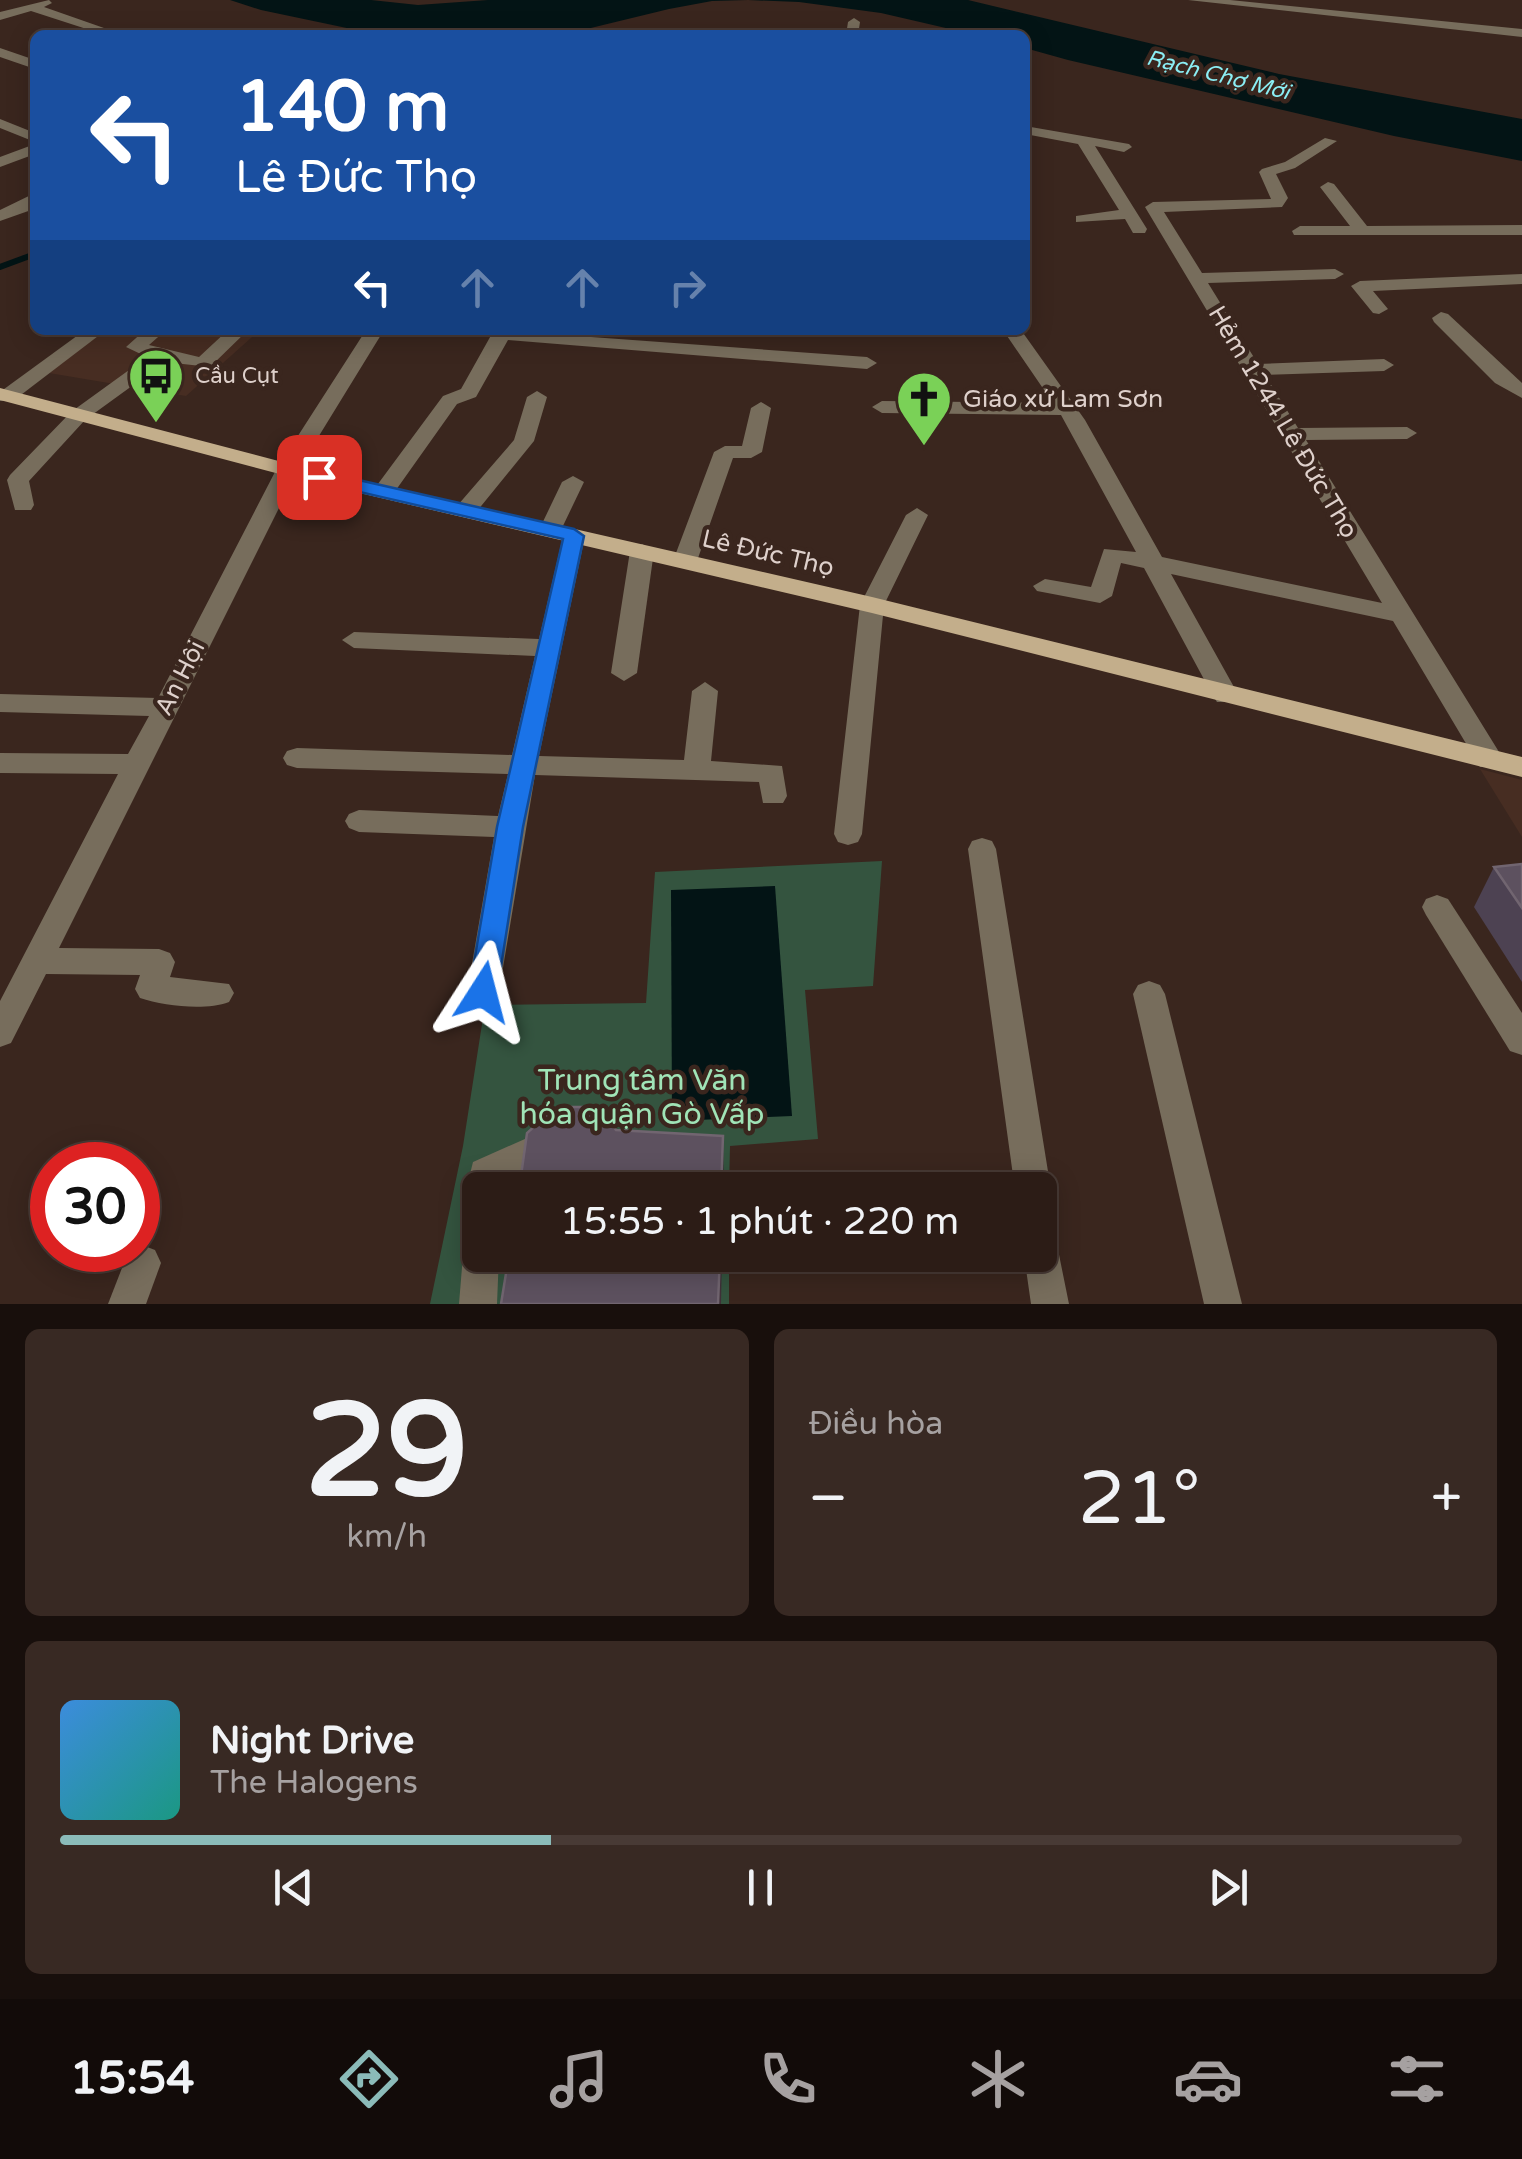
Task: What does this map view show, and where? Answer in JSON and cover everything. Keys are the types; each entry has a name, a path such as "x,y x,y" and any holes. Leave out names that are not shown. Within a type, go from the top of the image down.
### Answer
{"main road":[{"name":"Lê Đức Thọ","path":"3,396 287,470 872,606 1522,768"}],"street":[{"path":"0,16 55,0"},
{"path":"1194,0 1522,33"},
{"path":"31,7 102,30"},
{"path":"0,52 30,62"},
{"path":"0,124 30,136"},
{"path":"1030,131 1124,146"},
{"path":"1082,140 1134,221 1082,219"},
{"name":"Hẻm 1244 Lê Đức Thọ","path":"1330,141 1290,165 1267,172 1280,198 1276,204 1153,207 1490,760"},
{"path":"0,162 30,152"},
{"path":"1328,187 1362,230"},
{"path":"0,216 30,204"},
{"path":"1300,231 1522,230"},
{"path":"1196,278 1334,274"},
{"path":"1378,309 1360,286 1522,279"},
{"path":"1441,318 1502,379 1522,392"},
{"path":"3,396 90,335"},
{"path":"151,335 135,347 202,363 233,335"},
{"name":"An Hội","path":"0,1033 287,470 371,335"},
{"path":"383,492 450,400 469,394 501,335"},
{"path":"560,335 867,362"},
{"path":"1015,335 1067,410 1226,696"},
{"path":"23,505 18,480 78,416 161,356"},
{"path":"1251,370 1384,365"},
{"path":"465,511 524,442 536,397"},
{"path":"882,407 1067,410"},
{"path":"685,562 725,452 751,452 761,408"},
{"path":"1291,434 1408,433"},
{"path":"483,992 510,827 550,648 562,533 573,482"},
{"path":"848,834 872,606 917,514"},
{"path":"624,673 642,552"},
{"path":"1045,586 1100,596 1112,554 1401,615"},
{"path":"354,640 550,648"},
{"path":"696,770 705,691"},
{"path":"0,704 166,707"},
{"path":"297,758 772,773 773,796"},
{"path":"0,763 136,764"},
{"path":"359,820 510,827"},
{"path":"982,850 1030,1172"},
{"path":"1436,907 1522,1040"},
{"path":"37,961 160,962 151,990 218,992"},
{"path":"1150,994 1223,1304"},
{"path":"489,1172 560,1139 579,1139"},
{"path":"126,1304 138,1272"},
{"path":"478,1304 480,1272"},
{"path":"1045,1272 1050,1304"}],"shaded area":[{"path":"94,335 254,335 186,396 49,373"},
{"path":"1480,769 1522,780 1522,837"}],"green space":[{"name":"Trung tâm Văn hóa quận Gò Vấp","path":"882,861 873,986 805,990 818,1139 730,1146 729,1172 462,1172 462,1272 729,1272 729,1304 430,1304 463,1146 485,1005 646,1003 655,872"}],"water":[{"path":"230,0 371,0 418,5 488,0 748,0 712,1 583,30 356,30"},
{"name":"Rạch Chợ Mới","path":"748,0 968,0 1279,74 1522,119 1522,161 1394,136 1068,60 1030,49 1030,30 954,30 881,13"},
{"path":"775,886 792,1116 672,1121 671,890"}],"building":[{"path":"1522,864 1522,908 1494,867"},
{"path":"583,1107 608,1119 616,1130 723,1136 722,1172 522,1172 527,1133 551,1111"},
{"path":"506,1272 719,1272 718,1304 501,1304"}],"waterway":[{"path":"0,267 30,256"}],"place":[{"name":"Cầu Cụt","path":"156,425"},
{"name":"Giáo xứ Lam Sơn","path":"924,448"}],"route":[{"path":"319,477 574,536 510,827 483,992"}]}
